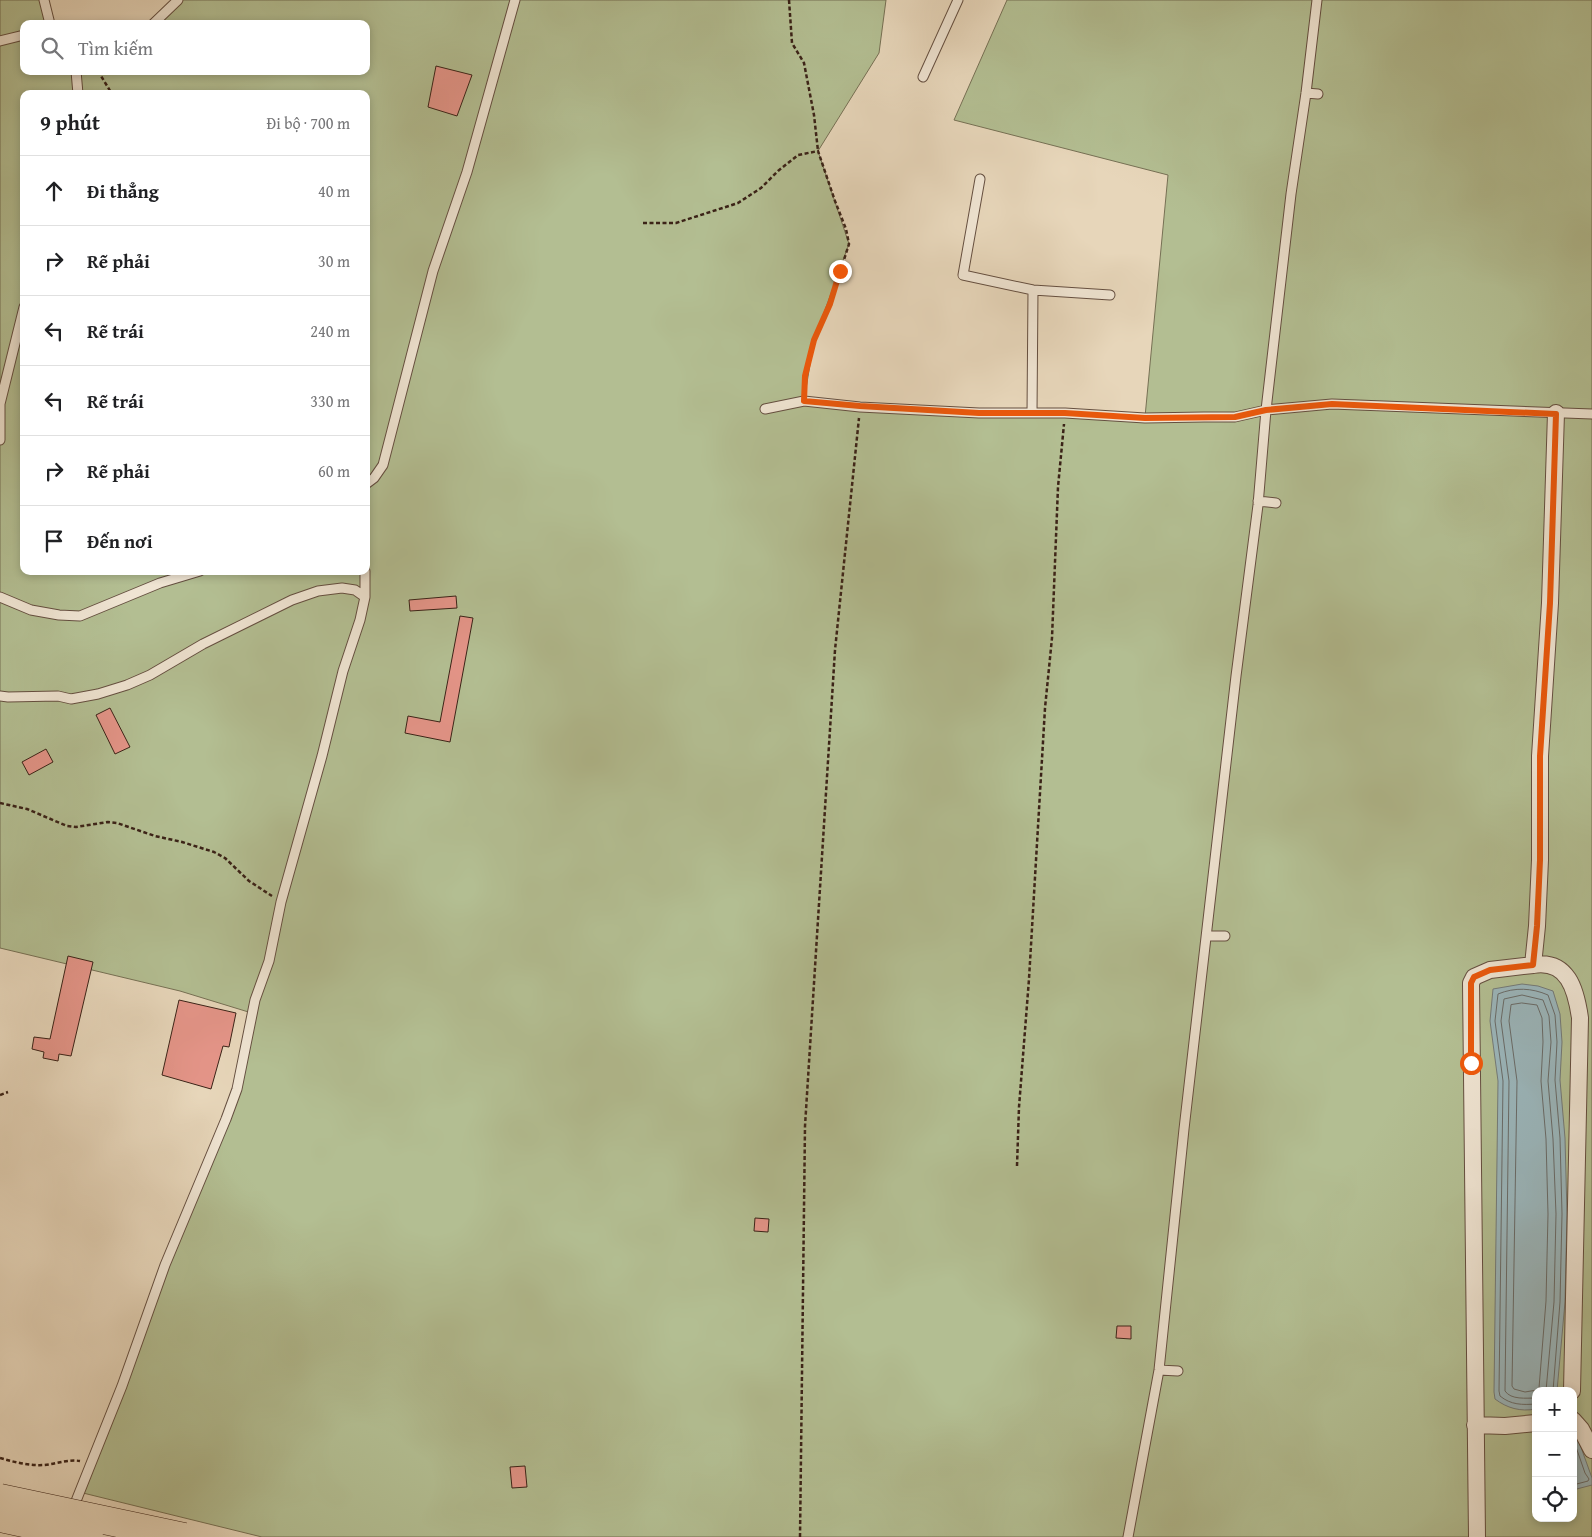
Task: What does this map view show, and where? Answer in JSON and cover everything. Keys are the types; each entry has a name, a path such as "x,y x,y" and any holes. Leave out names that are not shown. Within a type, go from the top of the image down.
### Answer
{"highway":[{"path":"0,1498 184,1537"},
{"path":"0,1518 89,1537"}],"street":[{"path":"1533,965 1540,860 1540,756 1550,603 1556,414"},
{"path":"1477,1537 1471,983 1474,977 1490,970 1533,965 1558,968 1568,977 1578,1003 1580,1018 1572,1387"},
{"path":"1475,1425 1505,1426 1532,1423"},
{"path":"1577,1424 1582,1429 1592,1450"}],"lane":[{"path":"44,0 49,20"},
{"path":"157,20 178,0"},
{"path":"370,481 382,465 434,271 467,172 514,0"},
{"path":"923,77 958,0"},
{"path":"1128,1537 1159,1370 1184,1129 1258,501 1266,410 1291,194 1317,0"},
{"path":"0,41 20,36"},
{"path":"76,75 78,90"},
{"path":"1306,93 1318,94"},
{"path":"980,179 964,275 1033,290 1110,295"},
{"path":"1032,413 1033,290"},
{"path":"0,440 0,404 20,323"},
{"path":"765,409 804,401 979,413 1065,413 1145,418 1235,417 1266,410 1332,404 1592,414"},
{"path":"1258,501 1276,503"},
{"path":"0,597 31,610 59,616 80,616 160,583 187,575"},
{"path":"62,1537 145,1324 165,1265 226,1120 237,1089 255,1000 269,961 281,902 322,756 343,671 360,620 365,597 365,575"},
{"path":"0,696 58,696 71,698 98,694 128,685 150,675 203,644 292,600 318,591 342,588 355,590 365,597"},
{"path":"1207,936 1225,936"},
{"path":"1159,1370 1178,1371"}],"path":[{"path":"789,0 792,43 804,63 814,114 818,151 834,201 846,228 848,244 830,304 814,340 805,376 804,401"},
{"path":"100,75 110,90"},
{"path":"643,223 676,224 738,203 762,188 778,171 798,155 818,151"},
{"path":"800,1537 805,1126 835,650 860,406"},
{"path":"1018,1166 1019,1106 1030,969 1045,708 1052,638 1058,487 1065,413"},
{"path":"0,803 27,809 67,826 76,827 117,823 155,836 214,852 225,858 249,881 281,902"},
{"path":"0,1095 8,1092"},
{"path":"0,1458 29,1465 45,1465 73,1460 92,1463"}],"green space":[{"path":"0,0 45,0 50,20 20,20 20,75 370,75 370,20 154,20 178,0 886,0 879,53 818,151 849,244 814,340 804,401 1145,417 1168,175 954,120 1007,0 1592,0 1592,1537 262,1537 79,1492 237,1089 255,1014 180,991 0,948"}],"water":[{"path":"1522,984 1538,986 1553,991 1560,1014 1562,1042 1560,1080 1565,1138 1567,1214 1565,1302 1557,1387 1532,1387 1532,1409 1525,1410 1514,1409 1500,1402 1495,1399 1494,1392 1498,1081 1490,1021 1493,989"},
{"path":"1577,1439 1592,1478 1592,1485 1577,1489 1577,1477"}],"building":[{"path":"436,66 472,75 457,116 428,107"},
{"path":"456,596 457,608 410,611 409,600"},
{"path":"460,616 473,618 450,742 405,733 408,716 440,722"},
{"path":"110,708 130,747 115,754 96,715"},
{"path":"46,749 53,762 29,775 22,762"},
{"path":"68,956 93,962 71,1056 59,1054 58,1061 43,1058 44,1052 32,1049 34,1037 50,1039"},
{"path":"179,1000 236,1013 229,1047 223,1046 211,1089 162,1075"},
{"path":"755,1218 769,1219 768,1232 754,1231"},
{"path":"1117,1326 1131,1326 1131,1339 1116,1338"},
{"path":"525,1466 527,1487 512,1488 510,1467"}],"route":[{"path":"840,271 830,304 814,340 805,376 804,401 979,413 1065,413 1145,418 1235,417 1266,410 1332,404 1556,414 1550,603 1540,756 1540,860 1533,965 1490,970 1474,977 1471,983 1471,1063"}]}
